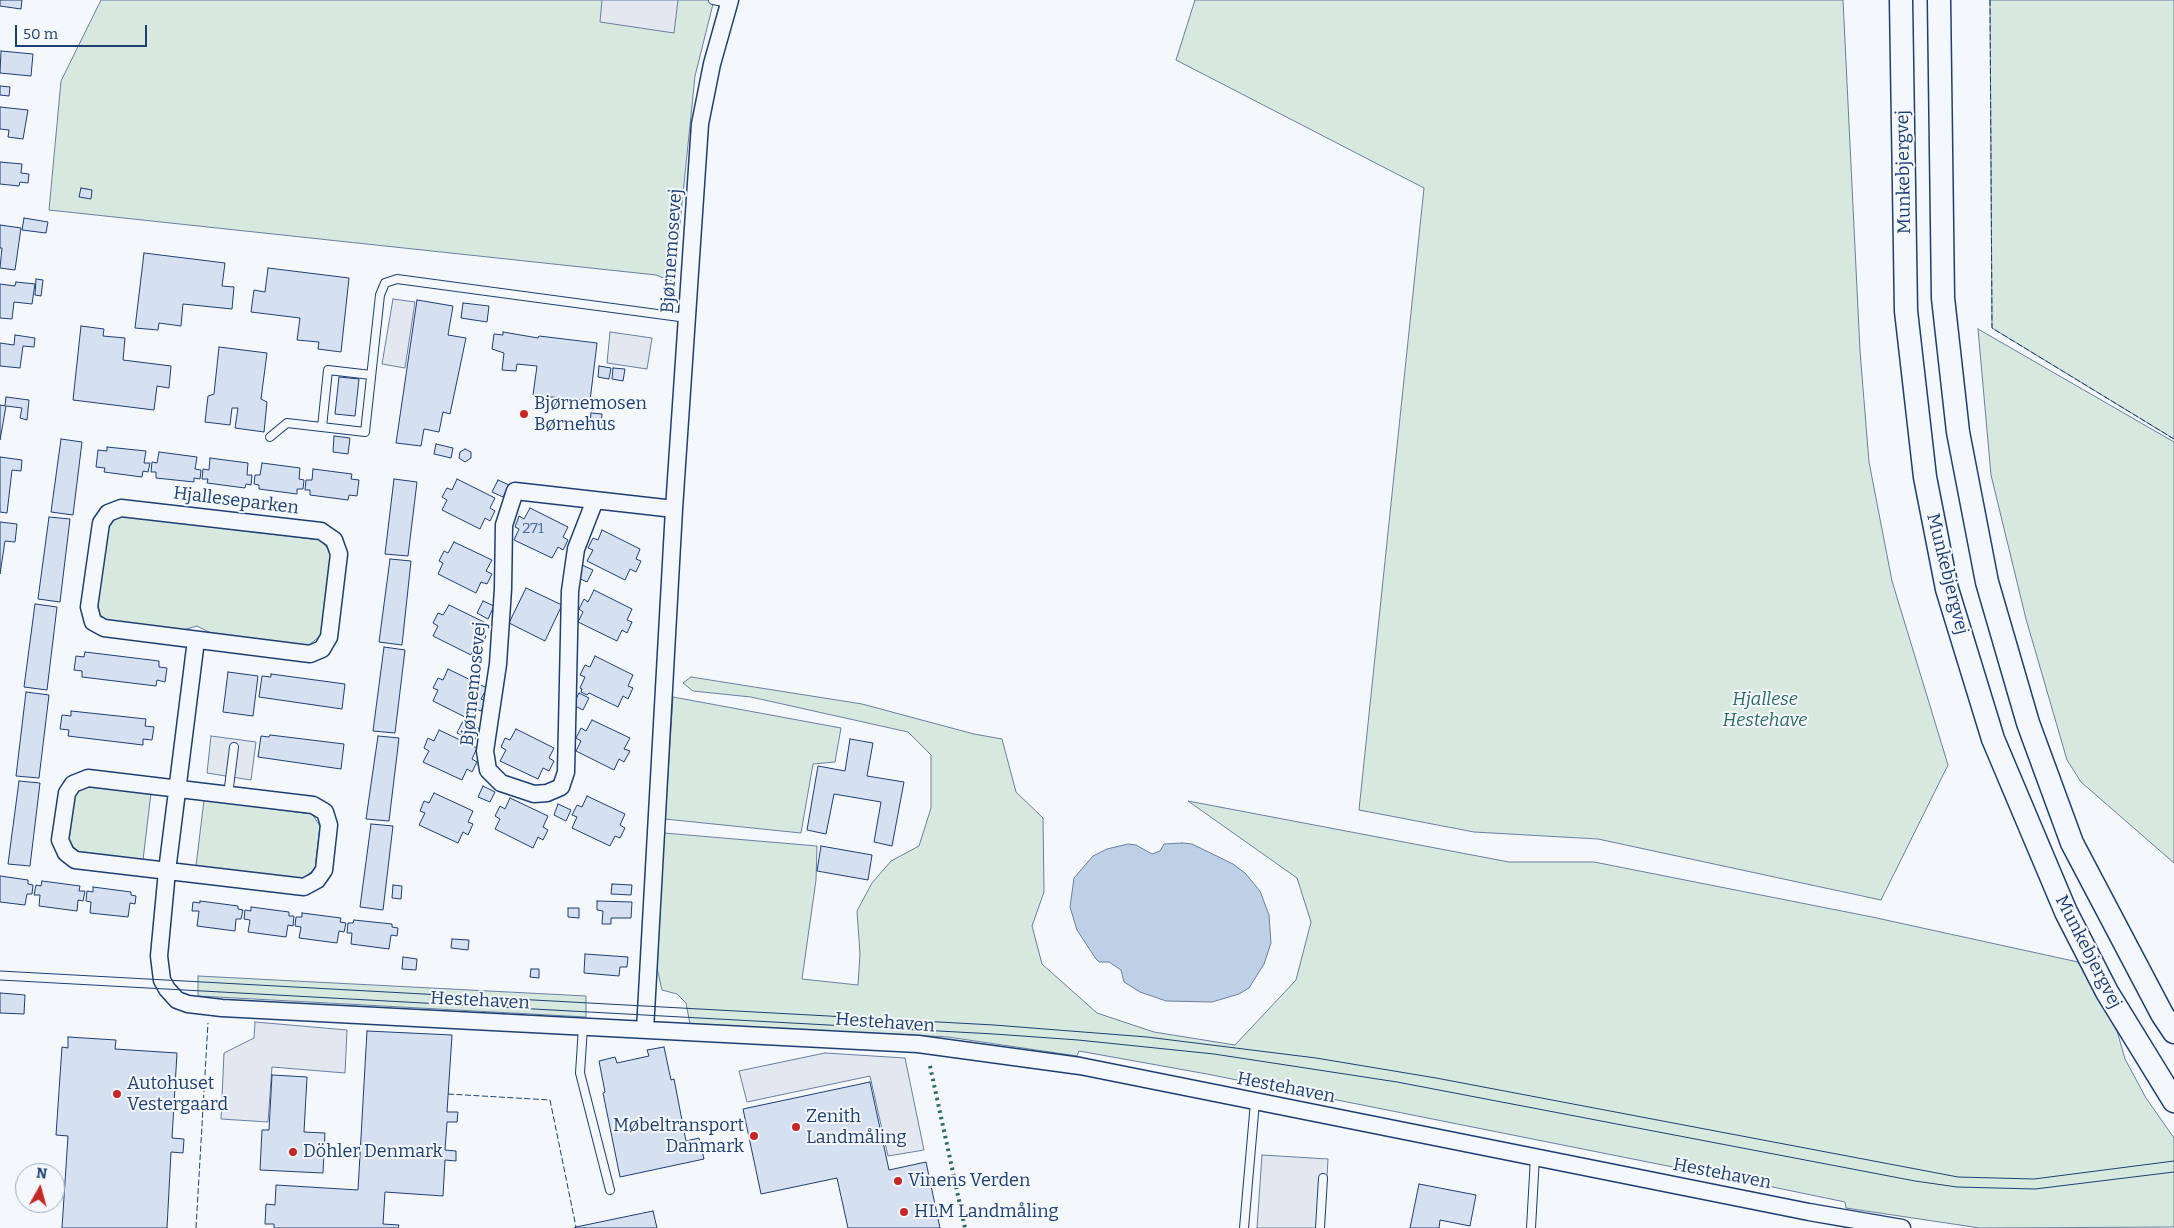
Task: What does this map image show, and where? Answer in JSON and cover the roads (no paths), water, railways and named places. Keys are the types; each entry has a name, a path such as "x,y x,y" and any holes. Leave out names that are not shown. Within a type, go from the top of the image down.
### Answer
{"street":[{"name":"Munkebjergvej","path":"1901,0 1906,311 1925,477 1947,589 1993,739 2066,912 2107,992 2174,1101"},
{"name":"Munkebjergvej","path":"1939,0 1943,298 1958,432 1987,582 2028,722 2072,843 2162,1014 2174,1032"},
{"name":"Bjørnemosevej","path":"645,1030 674,508 700,124 724,1"},
{"name":"Bjørnemosevej","path":"595,500 576,549 570,591 566,772 561,787 547,793 534,794 501,783 488,770 485,751 498,664 504,525 515,490 674,508"},
{"name":"Hjalleseparken","path":"121,508 321,531 334,540 340,554 330,637 322,649 310,654 196,640 104,628 93,622 89,607 99,532 101,523 108,513 121,508"},
{"path":"167,871 196,640"},
{"path":"88,778 228,795 313,805 325,812 329,825 324,870 317,880 304,887 74,860 66,853 60,840 66,793 73,784 88,778"},
{"name":"Hestehaven","path":"167,871 159,956 162,980 172,996 188,1004 222,1008 918,1044 1080,1066 1902,1228"}],"lane":[{"path":"270,437 287,424 365,432 380,296 385,283 397,279 687,318"},
{"path":"322,427 328,370 371,375"},
{"path":"228,795 234,747"},
{"path":"583,1027 580,1074 610,1190"},
{"path":"1244,1228 1255,1102"},
{"path":"1531,1228 1535,1157"},
{"path":"1320,1228 1323,1178"}],"water":[{"path":"1128,844 1136,845 1152,854 1160,851 1164,844 1192,844 1233,864 1245,873 1260,891 1269,915 1271,943 1264,964 1249,988 1239,994 1212,1002 1166,1001 1140,992 1124,982 1121,970 1109,962 1099,962 1096,959 1077,930 1070,907 1074,878 1093,856 1107,849"}],"tram line":[{"path":"0,971 994,1025 1147,1037 1316,1058 1436,1078 1958,1177 2034,1179 2174,1161"},
{"path":"0,980 1078,1040 1214,1054 1397,1082 1915,1181 1957,1187 2035,1189 2174,1172"}],"place":[{"name":"Bjørnemosen Børnehus","path":"524,414"},
{"name":"Autohuset Vestergaard","path":"117,1094"},
{"name":"Zenith Landmåling","path":"796,1127"},
{"name":"Møbeltransport Danmark","path":"754,1136"},
{"name":"Döhler Denmark","path":"293,1152"},
{"name":"Vinens Verden","path":"898,1181"},
{"name":"HLM Landmåling","path":"904,1212"}],"park label":[{"name":"Hjallese Hestehave","path":"1765,710"}]}
